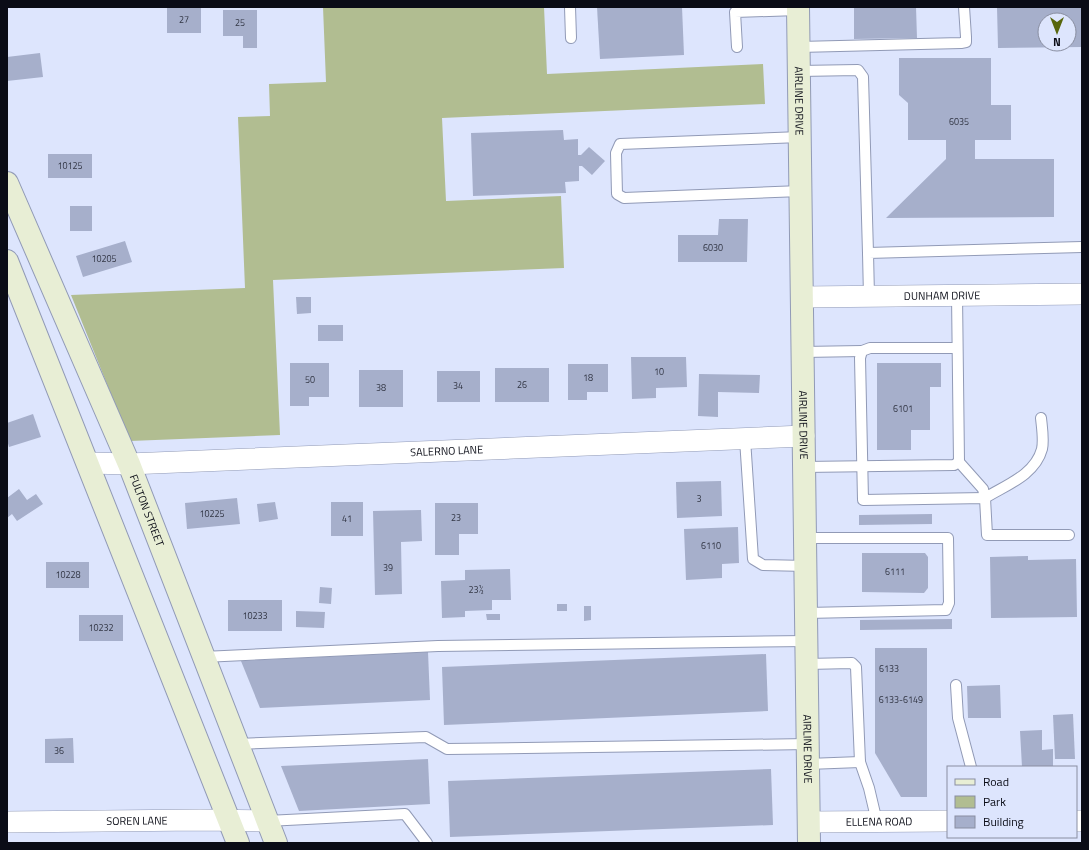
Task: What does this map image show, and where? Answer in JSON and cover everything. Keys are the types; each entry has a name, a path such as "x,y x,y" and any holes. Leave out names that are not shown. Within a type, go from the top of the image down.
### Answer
{"street":[{"name":"AIRLINE DRIVE","path":"798,9 809,833"},
{"name":"FULTON STREET","path":"7,183 129,464 276,843"},
{"path":"7,260 238,843"},
{"name":"DUNHAM DRIVE","path":"802,297 1082,294"},
{"name":"SALERNO LANE","path":"88,463 129,464 804,436"},
{"name":"SOREN LANE","path":"7,822 267,821"},
{"name":"ELLENA ROAD","path":"809,833 877,822 947,821"}],"lane":[{"path":"570,7 571,38"},
{"path":"799,47 961,44 966,42 964,7"},
{"path":"737,47 735,10 798,9"},
{"path":"799,71 858,70 863,77 869,296"},
{"path":"800,137 620,144 616,153 617,194 624,198 801,191"},
{"path":"868,253 1082,247"},
{"path":"957,295 956,348 959,462 983,489 985,498 987,535 1070,535"},
{"path":"803,352 862,351 870,348 956,348"},
{"path":"862,351 860,358 863,500 985,498 1027,473 1038,461 1042,448 1041,418"},
{"path":"746,439 753,559 763,565 806,566"},
{"path":"804,467 954,465 959,462"},
{"path":"805,538 948,538 949,603 946,610 806,613"},
{"path":"203,657 438,646 807,641"},
{"path":"807,664 852,663 856,667 860,762 869,788 877,822"},
{"path":"956,685 958,718 971,766"},
{"path":"237,744 426,737 447,749 808,754 860,762"},
{"path":"267,821 405,814 428,843"}],"green space":[{"path":"323,7 544,7 547,74 763,64 765,104 442,118 446,201 561,196 564,268 273,280 280,435 130,441 71,295 245,288 238,117 270,116 269,84 326,82"}],"building":[{"path":"167,7 201,7 201,33 167,33"},
{"path":"597,7 682,7 684,55 600,59"},
{"path":"854,7 916,7 917,38 854,39"},
{"path":"997,7 1082,7 1082,47 1077,47 1077,12 1037,12 1037,48 998,48"},
{"path":"223,10 257,10 257,48 243,48 243,36 223,36"},
{"path":"40,53 43,77 7,81 7,57"},
{"path":"899,58 991,58 991,105 1011,105 1011,140 975,140 975,159 1054,159 1054,217 886,218 946,159 946,140 908,140 908,103 899,95"},
{"path":"563,130 564,140 578,139 578,155 581,155 589,147 605,161 592,175 582,166 579,166 579,181 565,182 566,193 473,196 471,133"},
{"path":"48,154 92,154 92,178 48,178"},
{"path":"70,206 92,206 92,231 70,231"},
{"path":"719,219 748,219 747,262 678,262 678,235 718,235"},
{"path":"125,241 132,262 83,277 76,256"},
{"path":"296,297 311,297 311,313 297,314"},
{"path":"318,325 343,325 343,341 318,341"},
{"path":"631,357 686,357 687,387 656,388 656,398 632,399"},
{"path":"290,363 329,363 329,397 309,397 309,406 290,406"},
{"path":"877,363 941,363 941,387 930,387 930,430 911,430 911,450 877,450"},
{"path":"568,364 608,364 608,392 587,392 587,400 568,400"},
{"path":"495,368 549,368 549,402 495,402"},
{"path":"359,370 403,370 403,407 359,407"},
{"path":"437,371 480,371 480,402 437,402"},
{"path":"699,374 760,375 759,393 718,392 718,417 698,416"},
{"path":"33,414 41,437 9,447 7,440 7,423"},
{"path":"721,481 722,516 677,518 676,482"},
{"path":"19,489 27,500 36,494 43,504 17,521 12,514 7,518 7,498"},
{"path":"237,498 240,524 187,529 185,503"},
{"path":"275,502 278,519 259,522 257,504"},
{"path":"331,502 363,502 363,536 331,536"},
{"path":"435,503 478,503 478,534 459,534 459,555 435,555"},
{"path":"421,510 422,541 401,542 402,594 375,595 373,511"},
{"path":"932,514 932,524 859,525 859,515"},
{"path":"738,527 739,563 722,564 722,578 686,580 684,529"},
{"path":"862,553 925,553 928,557 928,588 924,593 862,592"},
{"path":"1028,556 1028,560 1076,559 1077,617 991,618 990,557"},
{"path":"46,562 89,562 89,588 46,588"},
{"path":"510,569 511,600 492,600 492,610 465,611 465,617 442,618 441,581 465,580 465,570"},
{"path":"320,587 332,588 331,604 319,603"},
{"path":"228,600 282,600 282,631 228,631"},
{"path":"557,604 567,604 567,611 557,611"},
{"path":"584,606 591,606 591,620 584,621"},
{"path":"296,611 325,612 324,628 296,627"},
{"path":"486,614 500,614 500,620 487,620"},
{"path":"79,615 123,615 123,641 79,641"},
{"path":"952,619 952,629 860,630 860,620"},
{"path":"875,648 927,648 927,797 901,797 875,753"},
{"path":"428,652 430,700 260,708 241,661"},
{"path":"766,654 768,711 444,725 442,667"},
{"path":"1000,685 1001,718 968,718 967,686"},
{"path":"1073,714 1075,759 1055,759 1053,715"},
{"path":"1042,730 1042,750 1053,749 1053,766 1022,766 1020,731"},
{"path":"73,738 74,763 45,763 45,739"},
{"path":"428,759 430,804 299,811 281,766"},
{"path":"771,769 773,825 450,837 448,781"}]}
